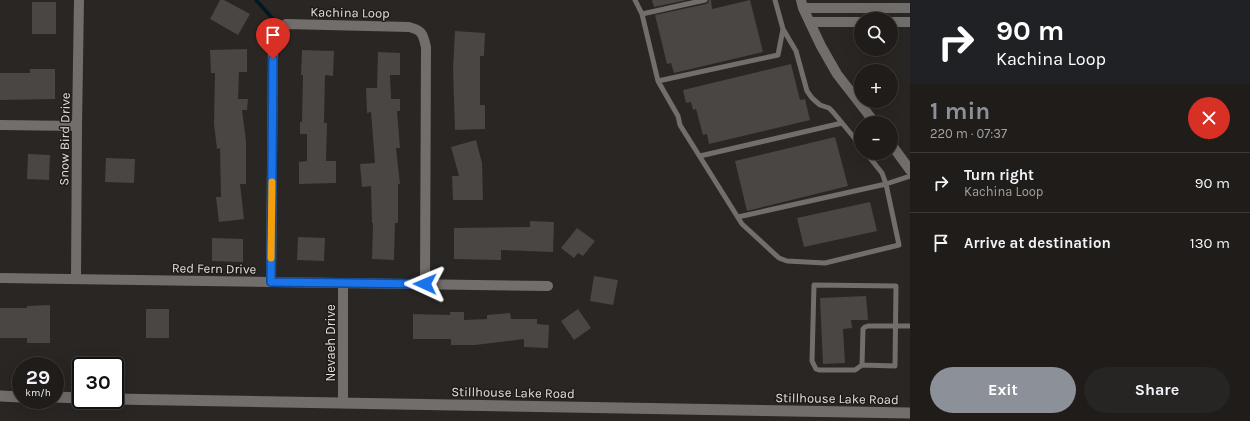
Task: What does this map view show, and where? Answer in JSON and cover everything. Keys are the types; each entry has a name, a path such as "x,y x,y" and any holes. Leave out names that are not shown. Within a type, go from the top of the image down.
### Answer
{"main road":[{"path":"0,396 12,397"},
{"name":"Stillhouse Lake Road","path":"124,399 910,413"}],"street":[{"name":"Snow Bird Drive","path":"76,279 76,126 79,0"},
{"path":"869,116 836,74 820,46 802,4 910,8"},
{"path":"810,22 854,22"},
{"path":"898,22 910,22"},
{"name":"Kachina Loop","path":"271,282 273,43 277,31 286,24 409,27 418,29 424,37 426,47 425,284"},
{"path":"0,125 76,126"},
{"path":"898,154 910,170"},
{"name":"Red Fern Drive","path":"0,278 548,286"},
{"name":"Nevaeh Drive","path":"342,403 343,283"}],"lane":[{"path":"635,0 642,14 658,80 678,116 680,125 742,224 779,258 787,261 825,263 899,245 886,184 882,173 872,160"},
{"path":"642,14 705,0"},
{"path":"775,0 783,29 796,51 807,91 820,105 829,108 834,112 854,138"},
{"path":"658,80 778,55 783,29"},
{"path":"700,156 842,123"},
{"path":"738,217 886,184 910,176"},
{"path":"814,286 896,286 896,326 895,366 862,365 855,370 819,370 812,361 814,286"},
{"path":"862,365 864,327 910,326"}],"building":[{"path":"220,0 224,0 250,14 238,35 210,19"},
{"path":"652,0 687,0 654,7"},
{"path":"709,0 711,0 712,9 750,0 763,52 674,73 671,63 667,64 655,15 706,4"},
{"path":"32,2 56,2 56,34 32,34"},
{"path":"455,31 485,33 484,56 480,56 480,105 485,105 485,129 455,130 453,69"},
{"path":"247,49 247,72 239,72 238,99 248,99 247,110 242,110 246,141 246,184 240,184 244,219 219,222 216,197 221,197 220,148 217,149 214,124 215,73 211,73 210,50"},
{"path":"302,50 334,51 333,76 325,75 324,123 327,123 326,161 336,161 336,183 299,184 299,162 307,161 307,134 300,134 300,122 302,122"},
{"path":"378,52 400,53 400,75 390,75 391,99 400,99 400,111 397,111 400,148 396,148 400,184 398,184 398,223 395,223 394,260 372,259 373,223 371,186 362,187 360,164 375,163 371,112 367,113 366,88 377,88"},
{"path":"791,64 800,100 805,99 810,120 709,144 707,134 703,135 696,109 693,110 691,102 686,103 683,90"},
{"path":"30,69 55,69 55,99 0,100 0,73 30,73"},
{"path":"835,137 848,186 747,211 735,161"},
{"path":"476,140 482,163 483,200 453,200 452,176 459,176 451,147"},
{"path":"28,154 50,155 49,180 27,179"},
{"path":"106,158 135,159 134,183 105,182"},
{"path":"870,202 877,231 804,247 797,218"},
{"path":"530,221 554,222 553,252 501,250 501,260 454,259 454,228 530,227"},
{"path":"577,228 595,241 583,256 578,253 574,258 561,248"},
{"path":"298,237 325,238 324,261 297,260"},
{"path":"212,238 243,239 243,262 212,261"},
{"path":"594,276 618,280 613,305 590,301"},
{"path":"866,296 868,320 851,320 852,328 843,329 845,363 823,364 820,298"},
{"path":"50,305 50,343 27,343 27,338 0,338 0,308 27,308 27,306"},
{"path":"146,309 169,309 169,338 146,338"},
{"path":"578,309 591,328 574,340 561,321"},
{"path":"450,312 464,312 464,320 487,319 487,315 510,313 511,319 537,319 537,324 549,325 548,348 524,347 524,339 475,345 451,345 451,339 413,339 413,314 450,315"}],"waterway":[{"path":"256,0 273,19"}],"slow traffic":[{"path":"271,258 272,182"}],"route":[{"path":"273,59 271,282 425,284"}]}
